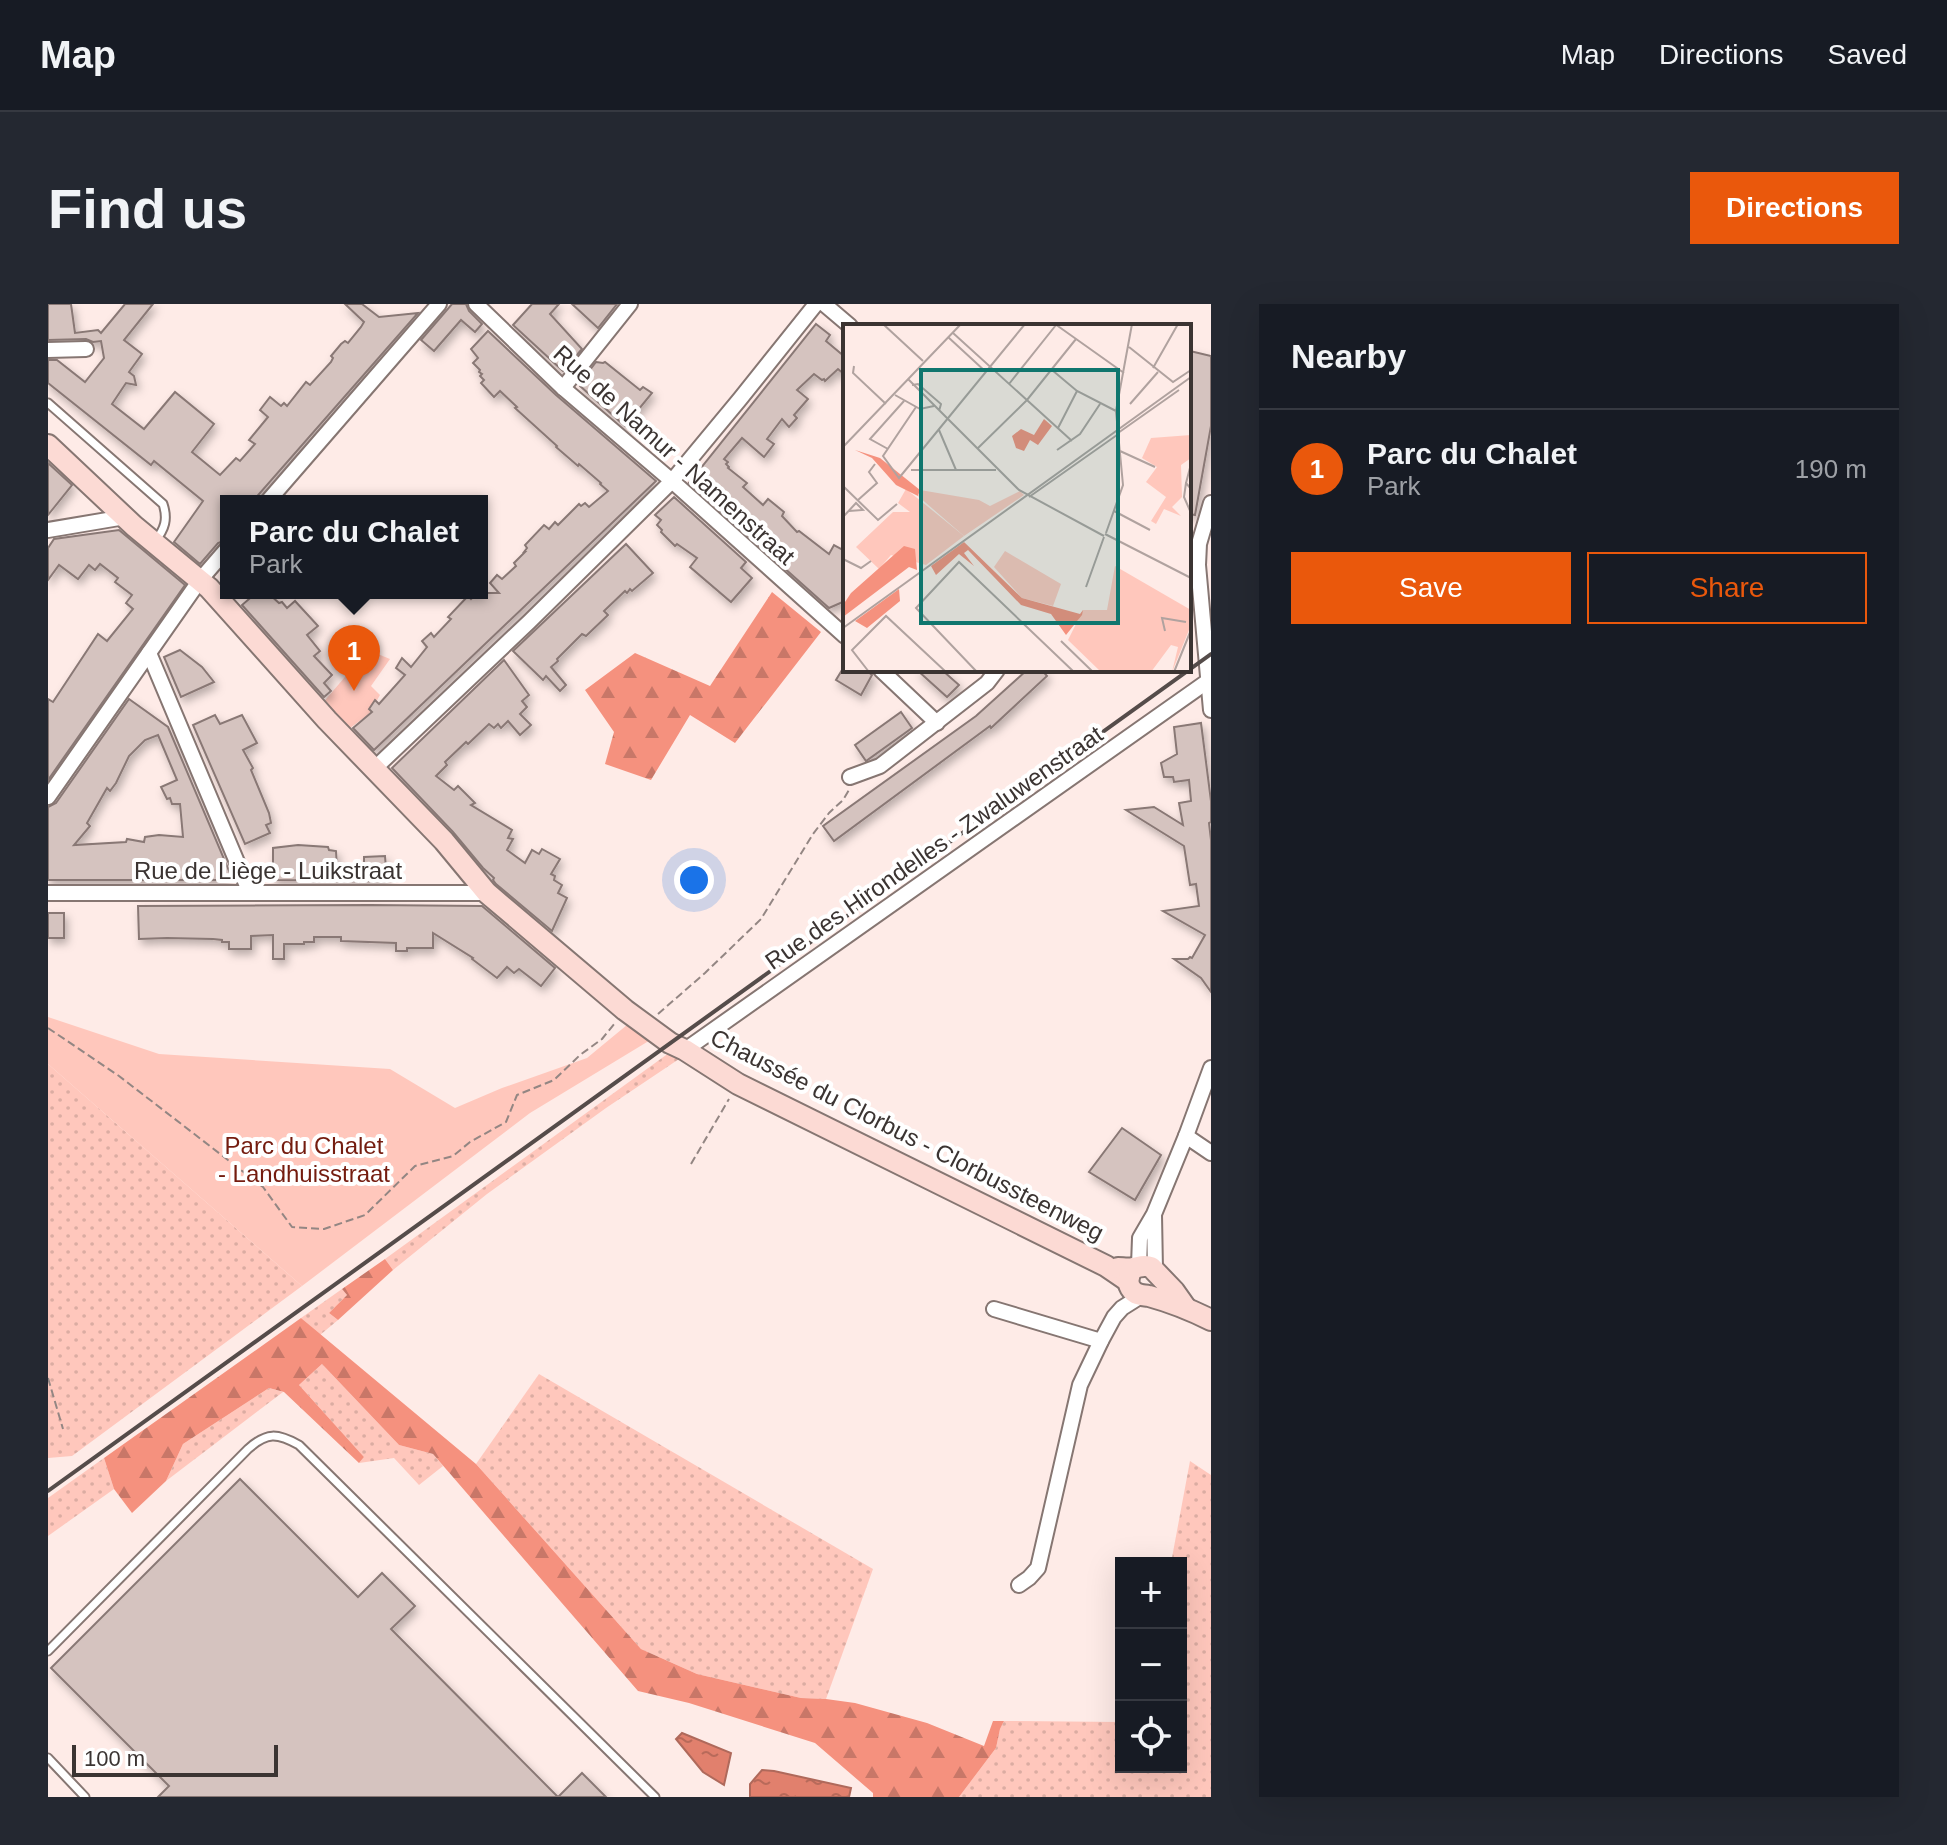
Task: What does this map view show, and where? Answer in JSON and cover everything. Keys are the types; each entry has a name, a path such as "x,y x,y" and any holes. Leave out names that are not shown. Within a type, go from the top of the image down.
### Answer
{"street":[{"path":"273,495 435,309 418,304"},
{"name":"Rue de Namur - Namenstraat","path":"476,304 563,388 843,634"},
{"path":"563,388 630,304"},
{"path":"374,769 672,481 816,304"},
{"path":"824,304 848,324"},
{"path":"48,350 86,349"},
{"name":"Chaussée du Clorbus - Clorbussteenweg","path":"48,445 154,543 200,580 444,841 487,893 625,1010 670,1043 738,1084 1106,1266 1141,1280 1211,1320"},
{"path":"1211,503 1194,542 1211,710"},
{"path":"48,530 125,517"},
{"path":"48,797 200,580 220,557"},
{"path":"149,653 250,893"},
{"path":"883,672 937,723"},
{"path":"850,777 880,766 987,683 995,672"},
{"name":"Rue des Hirondelles - Zwaluwenstraat","path":"685,1050 1209,675"},
{"name":"Rue de Liège - Luikstraat","path":"48,893 487,893"},
{"path":"1019,1585 1038,1568 1080,1385 1114,1317 1141,1280 1154,1214 1211,1068"},
{"path":"1186,1136 1211,1153"},
{"path":"994,1309 1101,1341"}],"lane":[{"path":"48,403 163,504 167,518 154,543"},
{"path":"48,1651 248,1449 258,1440 276,1435 299,1445 655,1797"},
{"path":"48,1758 85,1797"}],"path":[{"path":"645,1025 761,919 813,834 850,789 850,777"},
{"path":"48,1028 119,1076 263,1187 292,1227 324,1229 365,1215 415,1166 453,1156 470,1142 506,1122 517,1095 554,1080 602,1039 625,1010"},
{"path":"691,1164 738,1084"},
{"path":"48,1378 63,1429"}],"green space":[{"path":"772,592 821,632 735,743 690,715 651,780 605,764 614,732 585,690 635,653 710,686"},
{"path":"368,650 390,659 371,686 380,695 369,714 346,731 321,705"},
{"name":"Parc du Chalet - Landhuisstraat","path":"48,1017 159,1054 390,1069 455,1108 587,1058 633,1020 652,1039 530,1113 302,1286 48,1064"},
{"path":"673,1050 682,1057 487,1194 393,1270 385,1259"},
{"path":"48,1064 302,1286 72,1456 48,1458"},
{"path":"385,1259 393,1270 338,1320 329,1313 347,1295 342,1289"},
{"path":"342,1289 347,1295 329,1313 338,1320 320,1335 301,1318"},
{"path":"301,1318 476,1464 641,1649 697,1674 801,1698 855,1703 927,1723 984,1746 993,1721 1004,1721 996,1748 959,1797 873,1797 873,1793 815,1743 689,1703 638,1691 433,1454 399,1445 322,1364 299,1385 364,1457 359,1463 284,1392 269,1388 183,1444 166,1481 132,1513 114,1489 104,1458"},
{"path":"322,1364 399,1445 433,1454 443,1466 419,1485 394,1458 359,1463 364,1457 299,1385"},
{"path":"539,1374 873,1569 826,1699 801,1698 697,1674 641,1649 476,1464"},
{"path":"269,1388 283,1392 166,1481 183,1444"},
{"path":"104,1458 114,1489 48,1536 48,1498"},
{"path":"1190,1461 1211,1475 1211,1797 959,1797 996,1748 1004,1721 1115,1722 1115,1773 1187,1773 1187,1557 1172,1557"}],"water":[{"path":"682,1733 731,1753 724,1785 703,1772 676,1739"},
{"path":"762,1770 851,1788 849,1797 750,1797 750,1784"}],"building":[{"path":"48,304 71,304 75,333 98,330 101,333 125,304 153,304 124,340 142,354 129,372 134,376 136,385 126,383 112,404 144,429 175,392 214,424 192,452 220,475 236,458 240,461 255,444 249,440 268,417 260,410 270,397 281,406 284,403 287,406 306,382 310,385 331,362 331,356 341,344 345,341 348,343 361,327 364,322 345,304 362,304 379,317 418,313 258,495 220,495 220,542 200,564 174,542 203,501 154,461 151,465 48,383 48,360 57,360 85,382 104,358 101,341 48,340"},
{"path":"452,304 466,304 482,324 475,332 461,320 434,351 421,340"},
{"path":"532,304 559,304 550,314 582,349 563,371 513,325"},
{"path":"572,304 617,304 598,328"},
{"path":"816,324 830,335 826,341 843,355 843,373 838,369 825,381 814,374 797,390 808,399 794,415 797,418 789,427 782,419 767,439 774,444 764,457 742,438 724,459 728,462 728,468 747,483 743,487 763,505 768,499 784,512 782,516 797,532 829,554 834,545 843,550 843,602 829,608 689,483"},
{"path":"488,331 556,395 656,481 374,750 353,728 372,712 369,709 375,700 379,704 405,675 396,668 402,658 411,667 427,647 422,641 431,633 434,637 465,599 488,599 488,593 499,593 490,583 497,575 502,579 516,566 514,563 527,548 525,545 544,525 549,529 555,522 558,525 579,504 585,503 589,507 608,491 556,447 500,391 494,397 481,383 484,380 480,376 482,374 473,363 478,358 471,349"},
{"path":"1191,351 1211,356 1211,426 1195,515 1191,514"},
{"path":"596,362 605,362 640,390 643,387 652,393 625,426 580,386"},
{"path":"48,463 72,485 48,515"},
{"path":"674,497 746,562 741,568 752,578 731,602 690,567 697,558 677,544 675,546 657,525 661,520 655,515"},
{"path":"119,530 185,585 48,780 48,699 53,702 98,634 107,641 133,609 126,603 132,595 115,582 118,578 100,564 95,570 89,565 78,579 59,565 48,580 48,548 54,539"},
{"path":"626,544 653,573 632,591 625,591 604,611 608,615 586,636 582,634 557,659 551,667 566,685 560,691 546,676 543,680 513,651"},
{"path":"249,599 275,599 287,608 295,601 318,626 307,635 320,651 314,656 332,675 324,683 331,691 324,697 242,605"},
{"path":"180,650 202,667 214,682 181,697 164,657"},
{"path":"504,660 529,695 522,701 527,707 520,714 531,725 520,735 508,721 501,728 498,724 494,728 489,724 445,762 447,765 436,776 454,790 458,786 475,803 471,805 512,830 508,838 513,839 507,850 525,863 532,850 539,854 542,849 560,859 551,874 562,885 558,893 567,898 552,931 496,884 453,832 392,768"},
{"path":"842,670 872,675 861,695 836,680"},
{"path":"919,672 944,672 959,685 947,697"},
{"path":"1025,672 1044,672 1047,676 991,728 834,841 823,826 976,716"},
{"path":"129,699 168,727 230,873 225,880 48,880 48,807 56,803","holes":["158,735 177,780 161,787 172,804 180,804 183,837 159,835 145,837 144,842 127,839 126,842 74,845 90,826 87,823 107,788 110,791 129,756 145,740"]},
{"path":"901,712 912,728 866,761 855,745"},
{"path":"215,715 220,724 242,715 257,743 243,750 269,813 271,823 266,825 270,833 245,844 193,725"},
{"path":"1201,723 1211,801 1211,992 1201,978 1174,959 1192,958 1205,935 1163,911 1199,906 1196,884 1190,885 1184,846 1126,810 1154,807 1183,825 1179,803 1191,801 1189,780 1174,782 1173,777 1164,777 1161,763 1177,754 1174,727"},
{"path":"298,845 328,847 336,851 337,868 364,870 364,857 385,856 387,881 273,880 273,848"},
{"path":"138,906 482,906 555,968 541,986 519,969 514,973 507,967 497,978 473,958 433,933 433,948 407,948 407,951 396,951 396,943 314,937 314,942 284,944 284,959 273,959 273,935 251,936 251,949 229,949 229,942 213,939 139,939"},
{"path":"48,913 64,913 64,938 48,938"},
{"path":"1122,1128 1161,1155 1135,1200 1089,1172"},
{"path":"240,1479 358,1597 382,1573 415,1606 391,1629 558,1797 158,1797 169,1786 51,1668"},
{"path":"582,1773 606,1797 558,1797"}],"railway":[{"path":"1191,668 1211,654"},
{"path":"48,1491 1186,672"}],"place":[{"name":"Parc du Chalet","path":"354,691"}]}
